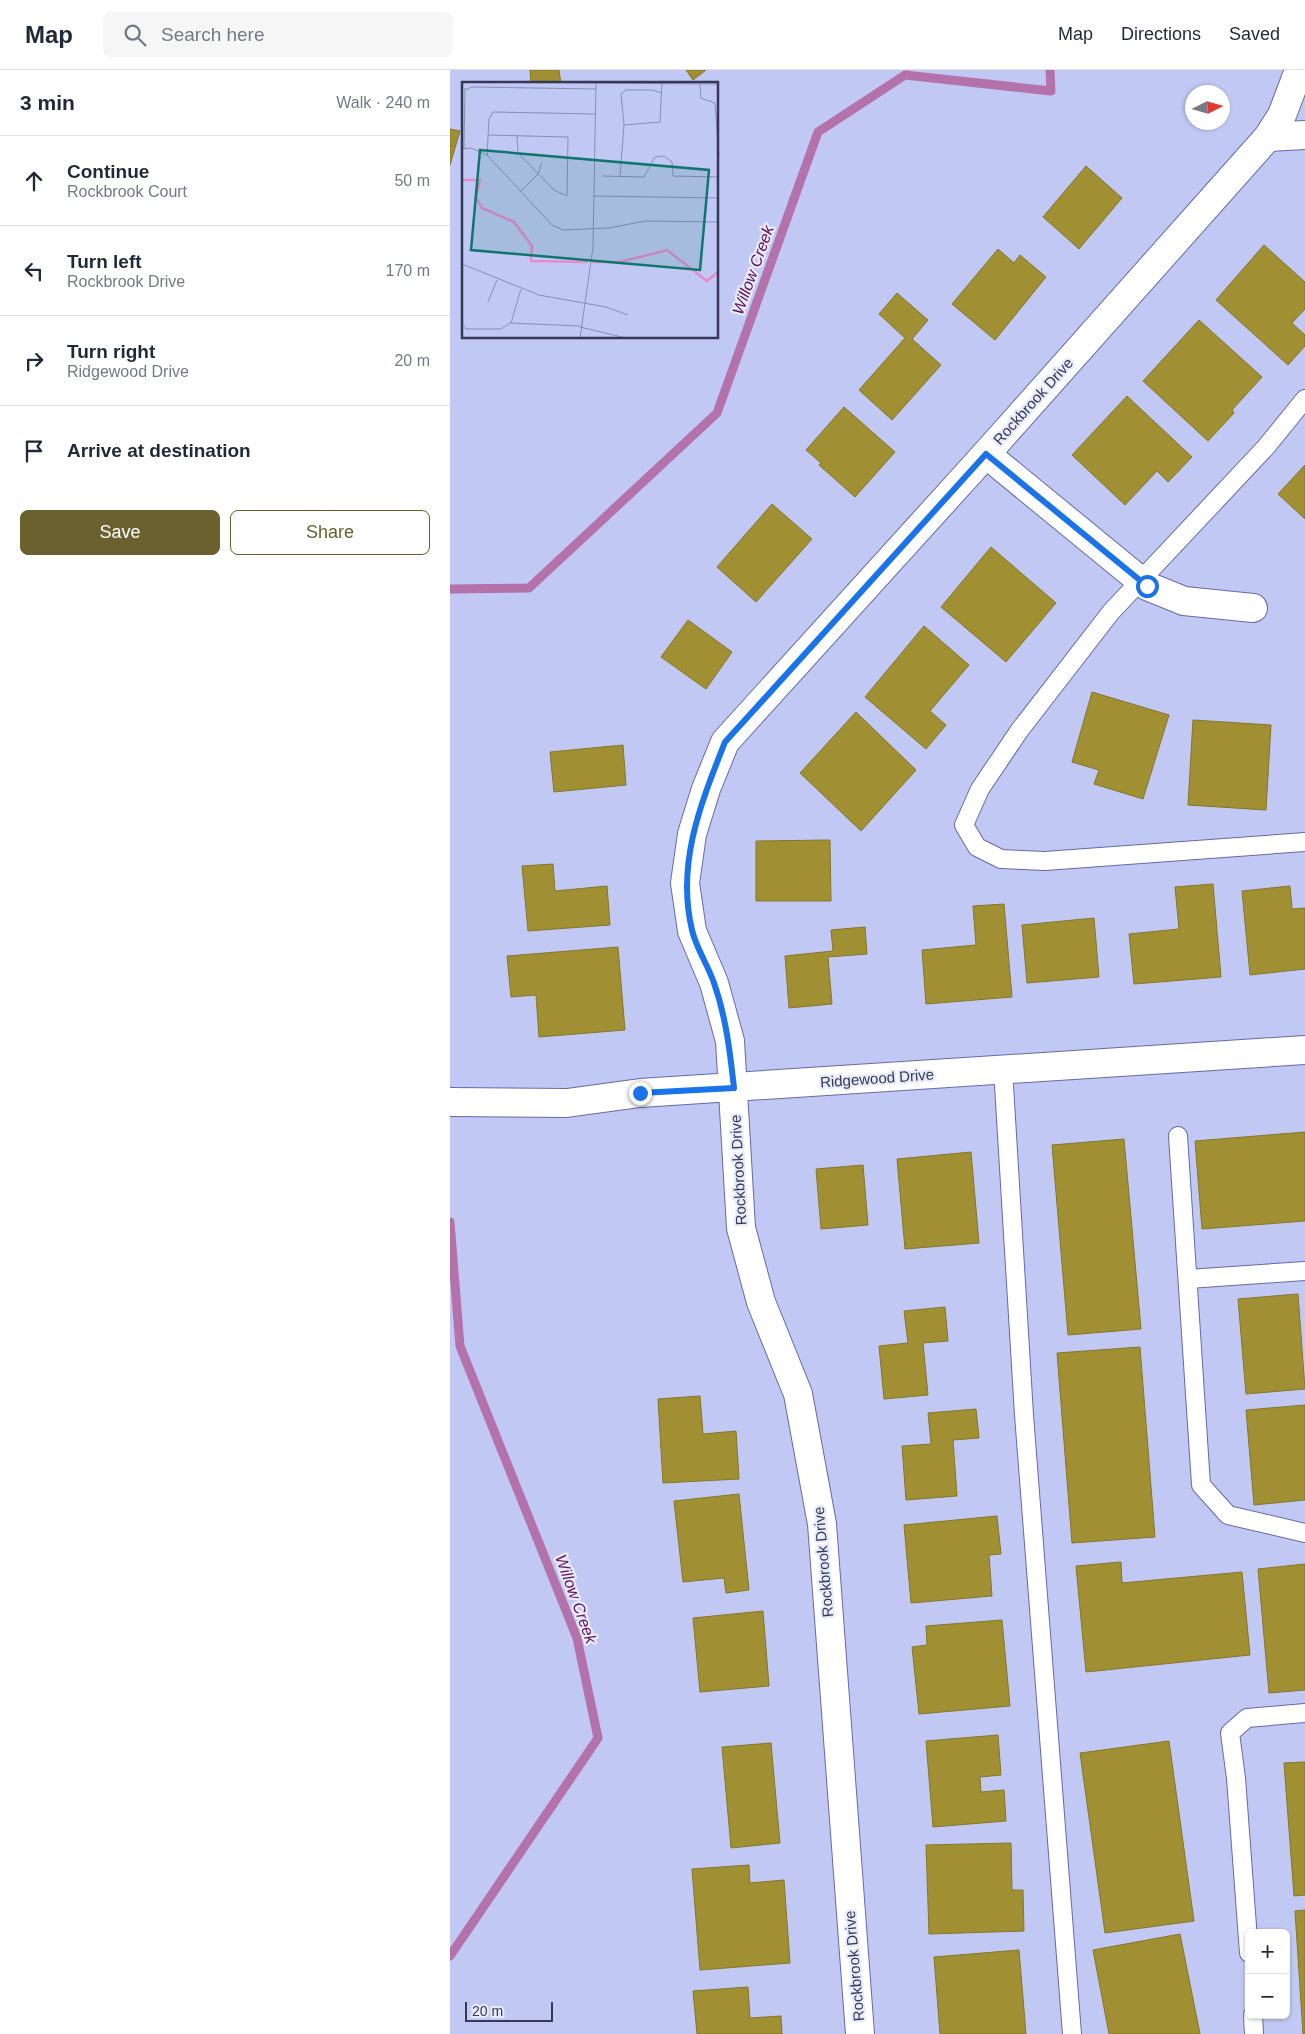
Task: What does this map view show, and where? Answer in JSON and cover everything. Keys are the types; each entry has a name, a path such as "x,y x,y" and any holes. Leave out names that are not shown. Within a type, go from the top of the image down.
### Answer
{"street":[{"name":"Rockbrook Drive","path":"860,2034 822,1524 798,1394 761,1302 740,1228 730,1041 714,983 692,931 686,883 692,834 706,789 725,742 986,454 1268,137 1282,115 1299,70"},
{"path":"1268,137 1305,135"},
{"path":"986,454 1147,586 1184,601 1253,608"},
{"name":"Ridgewood Drive","path":"454,1102 566,1103 640,1093 1305,1050"}],"lane":[{"path":"1305,399 1266,447 1111,612 1019,731 980,789 964,825 977,848 1001,859 1045,861 1305,842"},
{"path":"1003,1070 1024,1415 1072,2034"},
{"path":"1178,1136 1202,1485 1228,1515 1305,1532"},
{"path":"1188,1279 1305,1271"},
{"path":"1247,1929 1236,1778 1230,1733 1247,1718 1305,1713"},
{"path":"1253,2019 1254,2034"}],"building":[{"path":"530,70 559,70 561,82 531,82"},
{"path":"686,70 706,70 693,80"},
{"path":"450,129 460,131 450,165"},
{"path":"1086,166 1122,198 1079,249 1043,217"},
{"path":"1264,245 1305,282 1305,309 1292,323 1305,335 1305,346 1288,365 1216,300"},
{"path":"998,249 1014,263 1020,255 1046,277 995,340 952,304"},
{"path":"897,293 928,320 912,339 941,365 892,420 859,390 905,338 879,314"},
{"path":"1199,320 1262,377 1232,410 1234,413 1208,441 1143,381"},
{"path":"1127,396 1192,457 1168,482 1157,471 1125,505 1072,455"},
{"path":"844,407 895,452 855,497 819,465 821,463 806,450"},
{"path":"1305,465 1305,519 1278,494"},
{"path":"772,504 812,539 756,602 717,567"},
{"path":"991,547 1056,603 1006,662 941,607"},
{"path":"688,620 732,652 706,689 661,657"},
{"path":"924,626 969,665 930,711 946,725 926,749 865,697"},
{"path":"1092,692 1169,715 1143,799 1094,784 1099,770 1072,762"},
{"path":"856,712 916,770 861,831 800,773"},
{"path":"1193,720 1271,725 1266,810 1188,805"},
{"path":"623,745 626,785 554,792 550,752"},
{"path":"830,840 831,901 756,901 756,841"},
{"path":"553,864 555,891 607,886 610,925 528,931 522,866"},
{"path":"1213,884 1221,977 1134,984 1129,934 1179,929 1175,887"},
{"path":"1290,886 1292,909 1305,908 1305,969 1250,975 1242,891"},
{"path":"1004,904 1012,997 926,1004 922,950 976,945 973,906"},
{"path":"1094,918 1099,977 1027,983 1022,925"},
{"path":"865,927 867,954 828,957 832,1004 789,1008 785,956 833,951 831,930"},
{"path":"618,947 625,1030 539,1037 536,995 511,997 507,956"},
{"path":"1305,1132 1305,1221 1202,1229 1195,1141"},
{"path":"1124,1139 1141,1329 1068,1335 1052,1145"},
{"path":"971,1152 979,1243 905,1249 897,1159"},
{"path":"863,1165 868,1225 821,1229 816,1169"},
{"path":"1298,1294 1305,1389 1246,1394 1238,1299"},
{"path":"945,1307 948,1341 923,1343 928,1395 884,1399 879,1346 908,1343 904,1311"},
{"path":"1140,1347 1155,1537 1072,1543 1057,1353"},
{"path":"700,1396 703,1434 736,1431 739,1479 663,1483 658,1399"},
{"path":"1305,1405 1305,1500 1254,1505 1246,1410"},
{"path":"976,1409 979,1438 953,1440 957,1496 906,1500 902,1446 931,1444 928,1413"},
{"path":"739,1494 749,1590 726,1593 724,1578 683,1582 674,1501"},
{"path":"997,1516 1001,1554 989,1555 992,1596 911,1603 904,1525"},
{"path":"1121,1562 1122,1583 1242,1572 1250,1655 1086,1672 1076,1566"},
{"path":"1305,1564 1305,1690 1269,1693 1258,1569"},
{"path":"763,1611 769,1686 700,1692 693,1618"},
{"path":"1002,1620 1010,1706 919,1714 912,1647 927,1645 926,1626"},
{"path":"998,1735 1001,1775 980,1777 981,1792 1004,1790 1006,1821 933,1827 926,1741"},
{"path":"1169,1741 1194,1921 1105,1933 1080,1753"},
{"path":"771,1743 780,1843 731,1848 722,1747"},
{"path":"1305,1762 1305,1895 1294,1896 1284,1763"},
{"path":"1011,1843 1012,1890 1023,1890 1024,1931 929,1934 926,1845"},
{"path":"749,1865 750,1883 784,1880 790,1963 700,1970 692,1869"},
{"path":"1305,1910 1305,2034 1303,2034 1295,1911"},
{"path":"1180,1934 1200,2034 1109,2034 1093,1950"},
{"path":"1019,1950 1026,2034 940,2034 934,1957"},
{"path":"748,1987 750,2018 781,2016 782,2034 697,2034 693,1991"}],"waterway":[{"name":"Willow Creek","path":"450,589 529,588 717,413 818,132 905,75 1051,91 1050,70"},
{"name":"Willow Creek","path":"450,1222 460,1346 577,1638 598,1738 450,1956"}],"route":[{"path":"640,1093 734,1088 730,1041 714,983 692,931 686,883 692,834 706,789 725,742 986,454 1147,586"}]}
